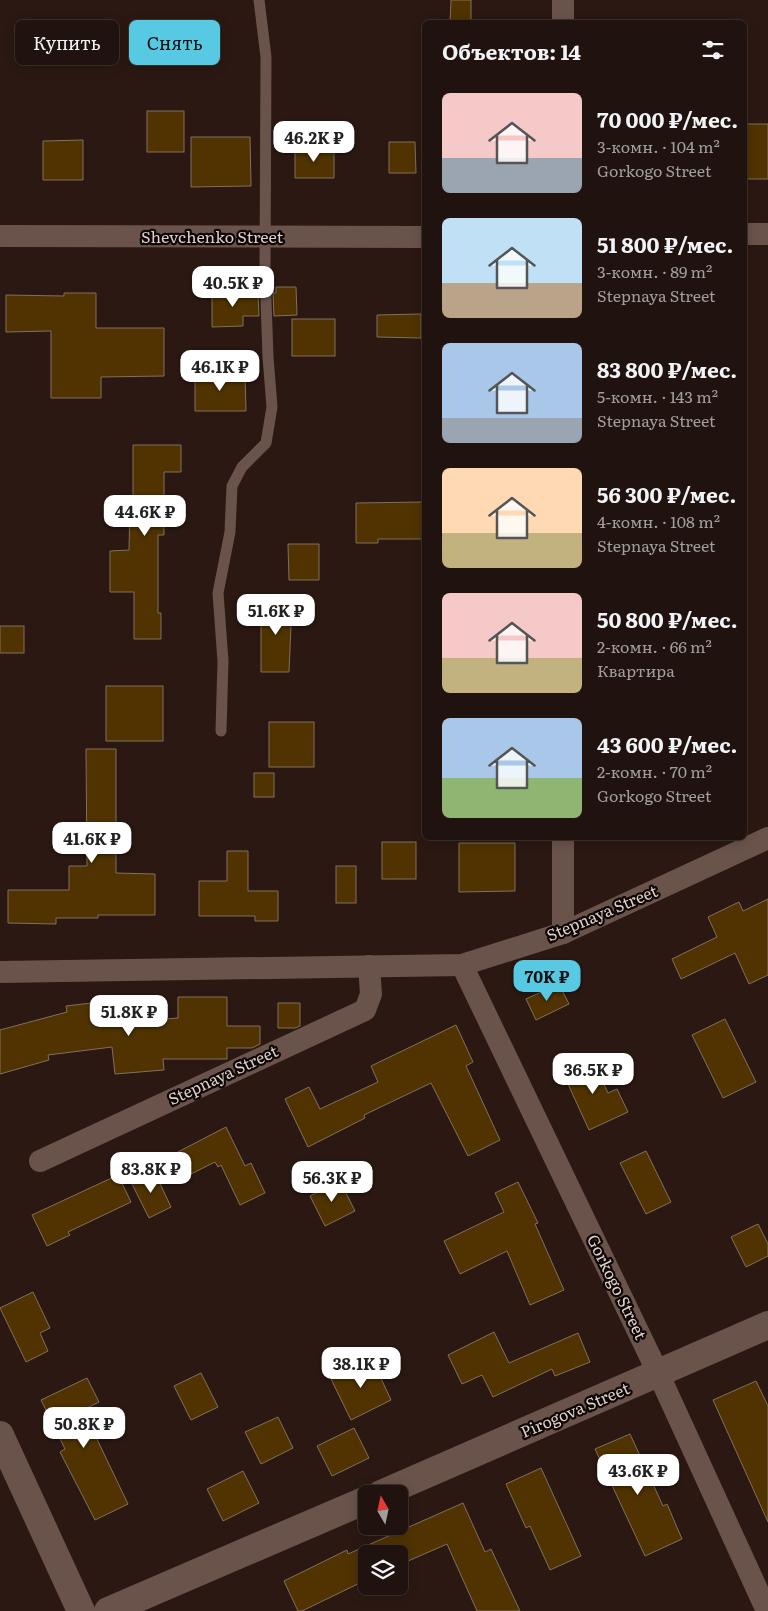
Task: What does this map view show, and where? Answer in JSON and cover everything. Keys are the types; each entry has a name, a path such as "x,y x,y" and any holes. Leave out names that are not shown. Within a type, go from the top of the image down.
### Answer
{"street":[{"path":"563,0 563,20"},
{"path":"747,234 768,234"},
{"name":"Shevchenko Street","path":"0,236 422,237"},
{"name":"Stepnaya Street","path":"0,972 462,965 563,932 768,838"},
{"path":"563,840 563,932"},
{"name":"Gorkogo Street","path":"462,965 658,1375 767,1611"},
{"name":"Stepnaya Street","path":"40,1161 365,1010 371,994 369,966"},
{"name":"Pirogova Street","path":"402,1485 658,1375 768,1325"},
{"path":"0,1435 81,1611"},
{"path":"108,1611 358,1503"}],"lane":[{"path":"221,731 223,661 218,593 230,532 232,486 242,467 266,443 272,407 268,357 266,57 258,0"}],"building":[{"path":"451,0 471,0 471,20 450,20"},
{"path":"147,111 184,111 184,152 147,152"},
{"path":"747,124 768,124 768,179 747,179"},
{"path":"191,137 250,137 251,186 191,187"},
{"path":"83,140 83,180 43,180 43,141"},
{"path":"389,142 415,142 416,173 389,173"},
{"path":"295,147 334,148 334,178 295,178"},
{"path":"276,287 296,287 297,315 274,316 273,293 276,293"},
{"path":"212,292 258,292 259,316 243,316 243,326 212,327"},
{"path":"64,293 96,293 96,328 164,328 164,376 101,377 101,398 51,398 51,331 6,332 6,295 64,296"},
{"path":"421,314 421,338 377,337 377,315"},
{"path":"292,319 335,319 335,356 292,356"},
{"path":"195,373 245,373 246,411 195,411"},
{"path":"133,445 181,445 181,472 164,472 164,535 158,535 158,613 161,613 161,639 134,639 134,592 110,592 110,551 129,550 130,506 133,506"},
{"path":"422,502 422,539 378,539 378,543 356,543 356,503"},
{"path":"288,544 319,544 319,580 289,580"},
{"path":"261,602 292,602 289,672 261,672"},
{"path":"0,626 24,626 24,653 0,653"},
{"path":"106,686 163,686 163,741 106,741"},
{"path":"269,722 314,722 314,767 269,767"},
{"path":"86,749 116,749 116,873 155,874 155,915 98,915 98,918 56,918 56,924 8,923 8,890 69,890 69,866 87,866"},
{"path":"254,773 274,773 274,797 254,797"},
{"path":"382,842 416,842 416,879 382,879"},
{"path":"459,843 515,843 515,891 459,892"},
{"path":"227,851 248,851 248,891 278,891 278,921 255,921 255,916 199,916 199,881 227,881"},
{"path":"336,866 356,866 356,903 336,903"},
{"path":"768,899 768,975 749,984 735,953 681,979 672,959 717,937 708,917 739,902 743,911"},
{"path":"559,984 569,1004 536,1020 526,999"},
{"path":"178,997 227,997 227,1026 260,1026 260,1044 252,1048 227,1048 227,1059 163,1059 164,1070 115,1074 112,1047 48,1055 49,1060 0,1074 0,1030 67,1012 66,1006 100,1002 103,1024 178,1018"},
{"path":"278,1003 300,1003 300,1026 295,1028 278,1028"},
{"path":"725,1019 756,1082 723,1098 692,1035"},
{"path":"456,1025 473,1062 466,1066 500,1140 468,1156 431,1083 364,1115 365,1118 308,1147 285,1099 309,1087 320,1109 378,1082 371,1066"},
{"path":"591,1057 608,1093 617,1089 628,1112 589,1130 562,1071"},
{"path":"226,1127 245,1166 251,1163 265,1193 240,1205 221,1165 218,1167 215,1162 185,1177 174,1154"},
{"path":"646,1151 671,1202 646,1214 620,1163"},
{"path":"154,1171 171,1207 149,1218 131,1182"},
{"path":"118,1175 131,1202 68,1232 70,1235 47,1246 32,1215"},
{"path":"340,1181 355,1211 325,1226 310,1196"},
{"path":"518,1182 538,1223 535,1224 564,1290 530,1305 507,1251 460,1274 444,1241 504,1212 495,1193"},
{"path":"758,1224 768,1244 768,1256 746,1267 731,1237"},
{"path":"33,1292 50,1328 40,1333 48,1351 26,1362 0,1308"},
{"path":"494,1332 509,1363 578,1333 590,1362 555,1376 552,1369 493,1397 482,1375 462,1384 448,1355"},
{"path":"372,1359 391,1400 351,1420 331,1379"},
{"path":"201,1373 218,1407 191,1420 174,1386"},
{"path":"87,1378 99,1402 83,1410 128,1504 95,1520 60,1452 65,1449 41,1400"},
{"path":"756,1381 768,1406 768,1522 713,1400"},
{"path":"278,1417 293,1448 261,1464 245,1432"},
{"path":"354,1428 369,1458 332,1476 317,1446"},
{"path":"630,1434 663,1506 667,1504 682,1539 645,1556 595,1449"},
{"path":"541,1468 581,1556 550,1570 530,1526 526,1528 506,1484"},
{"path":"243,1471 259,1503 223,1521 207,1489"},
{"path":"463,1503 485,1552 491,1549 520,1611 477,1611 447,1544 408,1561 408,1545 368,1545 391,1535 408,1535 408,1527"},
{"path":"347,1550 348,1554 358,1550 358,1584 302,1611 298,1611 284,1581"}]}
